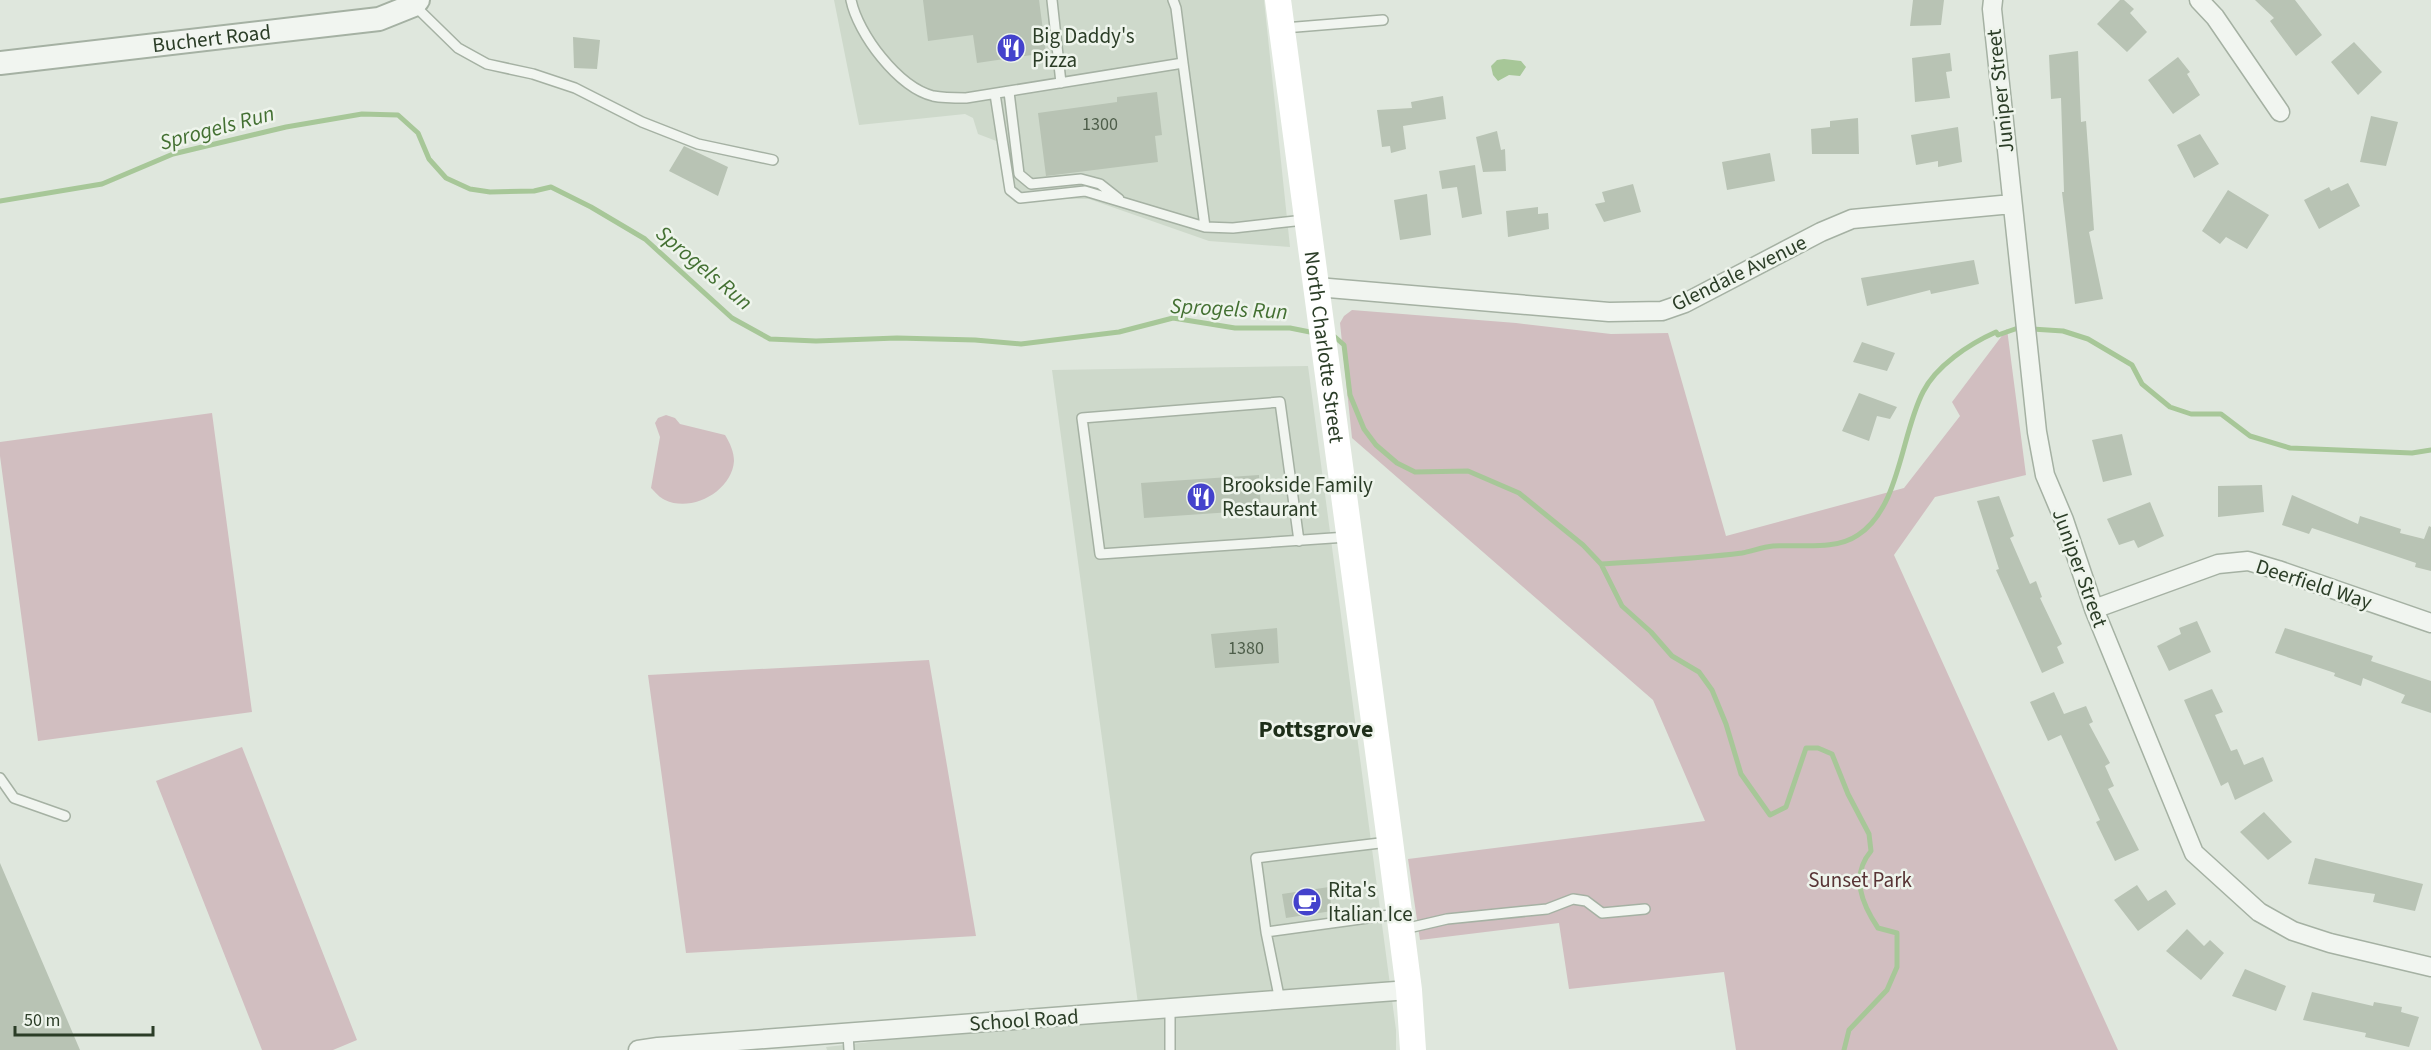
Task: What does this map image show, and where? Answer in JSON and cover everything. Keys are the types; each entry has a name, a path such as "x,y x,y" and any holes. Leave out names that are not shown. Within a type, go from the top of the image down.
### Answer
{"main road":[{"name":"North Charlotte Street","path":"1278,0 1390,841 1409,990 1413,1050"}],"street":[{"name":"Juniper Street","path":"1993,0 1992,9 2037,432 2045,474 2064,520 2094,609 2194,853 2259,912 2293,931 2330,943 2431,967"},
{"path":"2199,0 2215,17 2280,112"},
{"name":"Buchert Road","path":"0,63 379,19 416,3"},
{"name":"Glendale Avenue","path":"1317,287 1609,312 1662,310 1685,303 1852,219 2013,204"},
{"name":"Deerfield Way","path":"2094,609 2218,564 2248,561 2431,623"},
{"name":"School Road","path":"638,1050 658,1047 848,1042 1170,1010 1409,990"}],"lane":[{"path":"851,0 854,15 881,57 907,84 933,96 966,98 1183,63"},
{"path":"1052,0 1061,83"},
{"path":"1173,0 1205,227"},
{"path":"416,3 458,48 487,64 533,74 575,88 642,122 698,144 773,160"},
{"path":"1281,28 1383,20"},
{"path":"1009,92 1019,174 1031,184 1081,179 1100,184 1124,203"},
{"path":"995,94 1010,189 1020,198 1085,191 1205,227 1233,228 1308,219"},
{"path":"1299,541 1280,402 1082,418 1100,554 1299,541 1349,536"},
{"path":"0,778 14,798 65,816"},
{"path":"1280,1001 1266,932 1256,858 1390,841"},
{"path":"1266,932 1447,919 1547,909 1573,899 1586,901 1602,913 1645,909"},
{"path":"1170,1010 1170,1050"}],"shaded area":[{"path":"834,0 1264,0 1290,247 1209,241 1089,199 1020,198 1014,202 999,142 978,134 973,118 965,114 859,125"},
{"path":"1497,60 1521,61 1526,67 1520,76 1509,75 1498,81 1493,75 1491,66"},
{"path":"1308,366 1396,1030 1396,1050 827,1050 826,1047 1139,1011 1052,370"}],"green space":[{"name":"Sunset Park","path":"1352,310 1516,323 1611,334 1668,333 1726,536 1904,488 1960,416 1952,402 2007,329 2026,475 1935,497 1894,555 2118,1050 1736,1050 1724,972 1569,989 1559,923 1420,940 1408,859 1705,821 1653,700 1352,438 1340,323 1344,316"},
{"path":"212,413 252,712 38,741 0,442"},
{"path":"666,415 675,418 680,424 725,435 729,441 734,458 732,472 726,482 709,497 687,504 676,503 663,499 651,488 660,437 655,423 658,418"},
{"path":"929,660 976,936 686,953 648,675"},
{"path":"242,747 357,1040 333,1050 262,1050 156,781"}],"building":[{"path":"923,0 1039,0 1046,53 977,63 973,35 928,41"},
{"path":"1913,0 1944,0 1941,25 1910,26"},
{"path":"2120,0 2124,0 2134,9 2130,13 2147,32 2127,52 2097,24"},
{"path":"2255,0 2295,0 2322,35 2296,56 2270,21 2274,18"},
{"path":"573,37 600,40 597,69 574,68"},
{"path":"2354,42 2382,72 2358,95 2331,62"},
{"path":"2078,51 2081,122 2086,121 2094,230 2089,232 2103,299 2075,304 2062,192 2064,192 2061,98 2051,99 2049,55"},
{"path":"1950,53 1952,71 1946,72 1950,98 1915,102 1912,58"},
{"path":"2178,57 2190,72 2187,74 2200,95 2173,114 2148,80"},
{"path":"1157,92 1162,135 1155,136 1158,162 1046,176 1038,113 1117,102 1117,97"},
{"path":"1443,96 1446,119 1403,126 1406,149 1391,153 1390,146 1382,147 1377,110 1412,108 1411,102"},
{"path":"2371,116 2398,122 2386,166 2360,162"},
{"path":"1858,118 1859,154 1812,154 1811,129 1830,127 1830,121"},
{"path":"1958,127 1962,162 1938,167 1938,161 1916,165 1911,135"},
{"path":"1497,131 1501,150 1505,149 1506,171 1483,172 1476,137"},
{"path":"2200,134 2219,164 2194,178 2177,145"},
{"path":"684,146 728,167 718,196 669,171"},
{"path":"1770,153 1775,181 1727,190 1722,162"},
{"path":"1475,165 1482,214 1462,218 1457,187 1442,189 1439,171"},
{"path":"2348,183 2360,206 2319,229 2304,200 2329,187 2331,191"},
{"path":"1633,184 1641,212 1604,222 1595,204 1605,202 1602,192"},
{"path":"2228,190 2269,215 2247,249 2226,237 2220,244 2202,231"},
{"path":"1427,194 1431,235 1400,240 1394,200"},
{"path":"1538,207 1538,214 1548,213 1549,229 1508,237 1506,211"},
{"path":"1974,260 1979,284 1931,294 1930,290 1867,306 1861,278"},
{"path":"1862,342 1895,353 1887,371 1853,362"},
{"path":"1859,393 1897,407 1890,419 1877,416 1869,441 1842,431"},
{"path":"2122,434 2132,475 2103,482 2092,440"},
{"name":"Brookside Family Restaurant","path":"1259,475 1261,510 1144,518 1141,483"},
{"path":"2262,485 2264,512 2218,517 2218,486"},
{"path":"2292,495 2358,524 2360,516 2401,529 2400,533 2424,539 2429,526 2431,527 2431,571 2415,567 2416,563 2312,528 2309,534 2282,525"},
{"path":"1999,496 2014,536 2010,538 2030,584 2036,581 2042,597 2040,598 2062,644 2057,647 2064,663 2042,673 1996,570 1999,569 1977,501"},
{"path":"2150,502 2164,536 2138,548 2134,540 2119,545 2107,519"},
{"path":"2197,621 2211,652 2169,671 2157,646 2181,634 2179,628"},
{"path":"1277,628 1279,663 1215,668 1211,634"},
{"path":"2285,628 2373,656 2371,661 2431,681 2431,713 2401,703 2405,695 2363,678 2361,686 2334,676 2335,673 2275,653"},
{"path":"2212,689 2223,712 2215,715 2231,751 2237,749 2244,765 2263,757 2273,781 2235,800 2228,782 2221,786 2184,700"},
{"path":"2054,692 2064,714 2086,706 2093,722 2089,724 2110,763 2105,766 2114,786 2108,789 2139,850 2115,861 2096,822 2100,820 2061,735 2048,741 2030,702"},
{"path":"2264,812 2292,842 2268,860 2240,832"},
{"path":"2315,858 2423,884 2415,911 2373,902 2375,894 2308,884"},
{"path":"0,863 80,1050 0,1050"},
{"path":"2137,885 2148,901 2166,890 2176,904 2138,931 2114,900"},
{"name":"Rita's Italian Ice","path":"1329,887 1332,911 1286,918 1282,894"},
{"path":"2187,929 2204,946 2210,940 2224,953 2201,980 2166,951"},
{"path":"2245,969 2286,986 2276,1011 2232,996"},
{"path":"2312,992 2373,1006 2374,1002 2402,1007 2401,1012 2419,1017 2409,1047 2365,1037 2366,1033 2303,1020"}],"waterway":[{"name":"Sprogels Run","path":"0,201 102,184 173,154 286,127 362,114 398,115 418,133 429,159 446,178 470,189 490,192 534,191 551,187 591,207 645,239 732,318 770,339 816,341 897,338 1021,344 1119,332 1173,318 1235,328 1290,328 1315,333"},
{"path":"1601,564 1724,555 1773,546 1828,545 1849,540 1858,535 1872,523 1883,507 1898,469 1909,428 1929,382 1954,357 1975,343 1996,332 1998,335 2018,328 2063,331 2088,339 2132,365 2142,384 2170,407 2191,414 2221,414 2250,436 2290,448 2412,453 2431,450"},
{"name":"Sprogels Run","path":"1330,336 1335,337 1344,345 1350,395 1364,429 1376,445 1397,463 1415,472 1468,471 1519,493 1583,545 1601,564 1622,606 1651,632 1672,656 1699,672 1712,690 1726,724 1741,774 1770,815 1786,807 1806,748 1818,748 1832,754 1848,794 1869,834 1871,851 1861,870 1860,880 1863,900 1878,928 1897,933 1897,967 1887,990 1849,1030 1844,1050"}],"place":[{"name":"Big Daddy's Pizza","path":"1011,48"},
{"name":"Brookside Family Restaurant","path":"1201,497"},
{"name":"Rita's Italian Ice","path":"1307,902"}],"district":[{"name":"Pottsgrove","path":"1316,729"}]}
